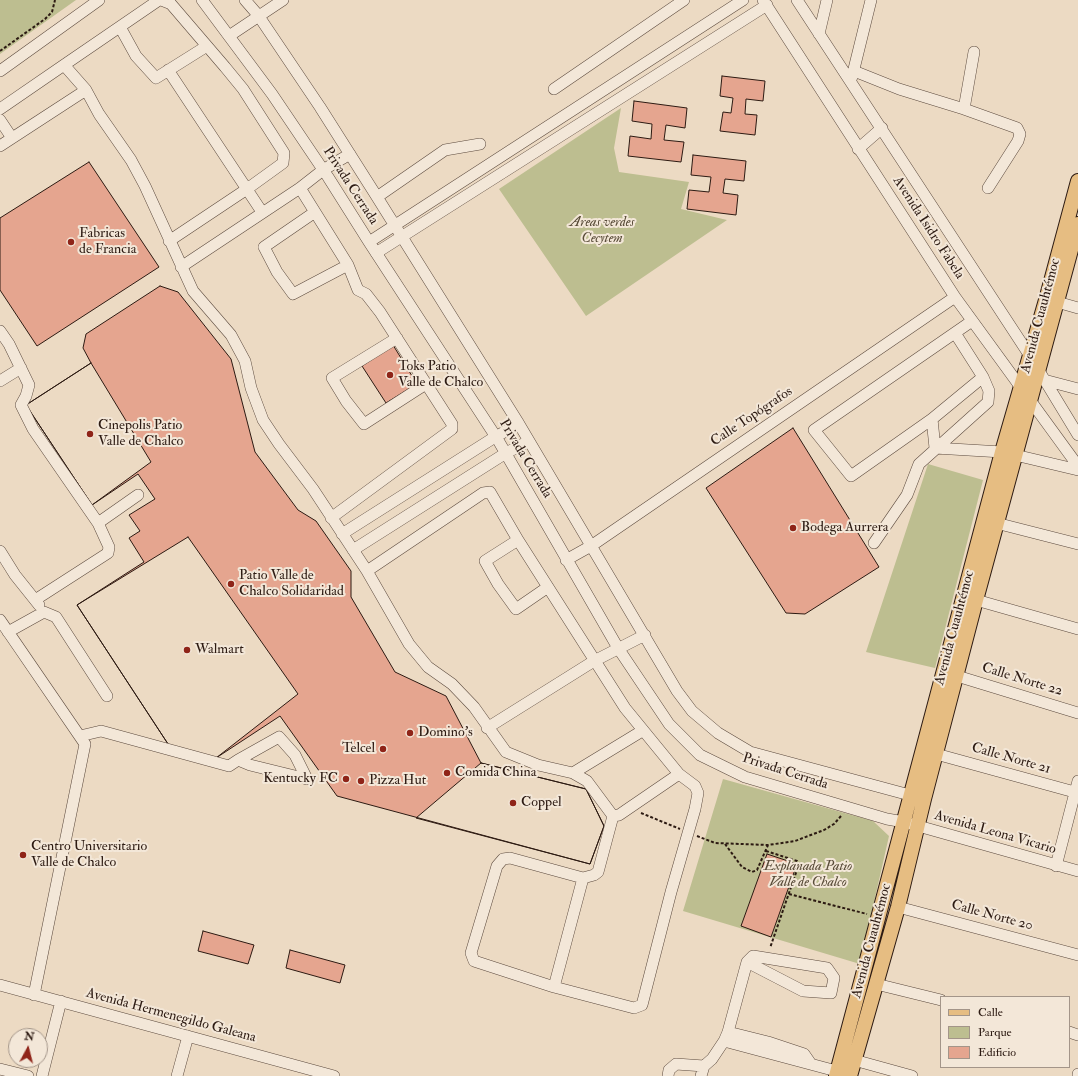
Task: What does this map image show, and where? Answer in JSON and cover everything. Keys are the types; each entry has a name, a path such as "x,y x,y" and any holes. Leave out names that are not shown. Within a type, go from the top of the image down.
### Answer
{"main road":[{"name":"Avenida Cuauhtémoc","path":"917,797 936,754 957,676 996,524 1021,389 1078,181"},
{"name":"Avenida Cuauhtémoc","path":"843,1074 854,1060 898,907 911,824 917,797 1008,454 1041,375 1057,302 1078,226"},
{"name":"Avenida Cuauhtémoc","path":"843,1074 878,917 911,824"}],"street":[{"path":"0,71 99,0"},
{"path":"0,109 160,0 171,4 243,90 284,153 283,163 247,189 169,240"},
{"name":"Privada Cerrada","path":"202,0 323,170 506,453 566,560 618,648 669,724 700,755 745,777 849,808 911,824"},
{"name":"Privada Cerrada","path":"245,0 258,15 396,226 519,424 677,691 692,711 718,733 750,752 917,797"},
{"path":"229,36 258,15 283,0"},
{"path":"554,89 684,0"},
{"path":"369,242 396,226 743,0"},
{"name":"Avenida Isidro Fabela","path":"797,0 1030,356 1078,435"},
{"path":"819,34 827,0"},
{"path":"851,82 871,0"},
{"path":"376,253 593,116 765,3"},
{"name":"Avenida Isidro Fabela","path":"765,3 955,297 1078,466"},
{"path":"120,27 136,56 156,78 207,46"},
{"path":"964,109 974,52"},
{"path":"64,65 86,90 99,114 132,160 180,267 193,290 231,335 245,361 251,388 263,420 342,534 366,571 409,644 428,667 452,684 474,706 487,728 506,752 538,765 573,773 587,781 613,816"},
{"path":"168,70 262,212"},
{"path":"854,71 899,89 964,109 1017,128 1020,134 1018,141 988,188"},
{"path":"0,146 86,90"},
{"path":"585,103 593,116"},
{"path":"0,120 12,138"},
{"path":"858,149 882,128"},
{"path":"377,196 445,150 480,144"},
{"path":"180,267 300,188 323,170 350,154"},
{"path":"300,188 348,265 358,290 366,294 380,312 452,424 452,429 331,518"},
{"path":"314,212 264,247 277,272 293,294 348,265"},
{"name":"Calle Topógrafos","path":"566,560 591,546 955,297"},
{"path":"1057,302 1078,308"},
{"path":"972,322 814,430 851,476 932,419 983,377"},
{"path":"0,331 22,368 29,385 26,396 21,405 33,429 98,523 109,546 108,553 35,600"},
{"path":"874,543 907,495 919,464 935,448 988,402 989,390 983,377 955,333"},
{"path":"396,338 332,378 346,401 364,424 426,384"},
{"path":"0,381 22,368"},
{"path":"1041,375 1078,389"},
{"path":"932,419 935,448"},
{"path":"342,534 495,436 519,424"},
{"path":"352,550 506,453 529,441"},
{"path":"935,448 1008,454 1078,470"},
{"path":"366,571 483,493 490,492 518,540 594,661 642,731 679,774 695,786 698,793 642,1005 634,1008 554,988 474,961 471,953 497,866 503,859 510,858 583,878 594,876 598,872 613,816"},
{"path":"98,523 138,495"},
{"path":"996,524 1078,544"},
{"path":"518,540 485,560 498,584 516,609 548,587"},
{"path":"0,551 15,575 44,612 56,617 107,696"},
{"path":"976,600 1078,630"},
{"path":"8,632 44,612"},
{"path":"0,620 85,744 34,995"},
{"path":"487,728 594,661 645,635"},
{"name":"Calle Norte 22","path":"957,676 1078,713"},
{"path":"573,773 642,731"},
{"path":"80,736 101,732 229,766 238,760 279,737 295,755 307,779 250,765 238,760"},
{"name":"Calle Norte 21","path":"936,754 1077,789"},
{"path":"613,816 619,815 679,774"},
{"path":"1056,866 1077,789"},
{"name":"Avenida Leona Vicario","path":"911,824 1078,871"},
{"path":"554,988 583,878"},
{"name":"Calle Norte 20","path":"898,907 1078,955"},
{"path":"668,1076 669,1070 676,1064 703,1071 712,1059 726,1037 747,962 753,956 827,968 834,978 831,993 803,991 747,962"},
{"path":"876,984 940,1000"},
{"name":"Avenida Hermenegildo Galeana","path":"0,985 188,1036 309,1073 334,1076"},
{"path":"42,1076 61,1002"},
{"path":"177,1076 188,1036"},
{"path":"726,1037 767,1047 811,1064 843,1074"},
{"path":"854,1060 912,1076"},
{"path":"0,1069 28,1076"}],"path":[{"path":"0,51 45,19 52,12 55,0"},
{"path":"629,808 715,843 768,845 795,841 824,830 834,824 849,808"},
{"path":"725,844 742,867 752,872 757,870 768,845"},
{"path":"766,851 797,861 799,864 767,958"},
{"path":"789,894 878,917"}],"green space":[{"path":"0,0 76,0 0,54"},
{"name":"Areas verdes Cecytem","path":"621,108 614,148 619,172 689,182 681,209 727,220 586,316 499,189"},
{"path":"928,464 983,480 935,668 866,652"},
{"name":"Explanada Patio Valle de Chalco","path":"723,779 873,821 889,836 860,964 683,911"}],"building":[{"path":"722,76 765,81 763,101 746,99 745,114 757,115 755,135 720,131 723,112 731,113 733,98 720,96"},
{"path":"634,101 687,108 685,128 666,125 664,140 684,142 681,162 628,156 630,136 651,139 652,124 632,121"},
{"path":"693,155 746,161 744,181 725,179 723,193 738,195 736,215 687,209 689,190 709,192 711,177 691,175"},
{"name":"Fabricas de Francia","path":"89,162 159,267 37,346 0,290 0,218"},
{"name":"Patio Valle de Chalco Solidaridad","path":"160,286 178,292 231,359 255,452 298,510 316,521 351,571 351,597 395,672 446,696 481,763 586,789 604,826 590,864 337,796 280,716 216,758 170,747 77,605 144,562 129,538 140,531 129,515 155,499 138,474 92,505 26,405 91,363 83,348 86,334"},
{"name":"Toks Patio Valle de Chalco","path":"393,345 417,384 386,403 362,366"},
{"name":"Cinepolis Patio Valle de Chalco","path":"91,363 151,462 92,505 26,405"},
{"name":"Bodega Aurrera","path":"793,428 879,567 805,614 786,613 706,488"},
{"name":"Walmart","path":"188,537 298,694 216,758 170,747 77,605"},
{"name":"Coppel","path":"481,763 586,789 604,826 590,864 416,818"},
{"path":"767,854 797,864 771,937 741,926"},
{"path":"203,931 254,945 248,964 198,951"},
{"path":"290,950 345,965 340,983 286,968"}],"place":[{"name":"Fabricas de Francia","path":"71,242"},
{"name":"Toks Patio Valle de Chalco","path":"390,375"},
{"name":"Cinepolis Patio Valle de Chalco","path":"90,434"},
{"name":"Bodega Aurrera","path":"793,528"},
{"name":"Patio Valle de Chalco Solidaridad","path":"231,584"},
{"name":"Walmart","path":"187,650"},
{"name":"Domino's","path":"410,733"},
{"name":"Telcel","path":"383,749"},
{"name":"Comida China","path":"447,773"},
{"name":"Kentucky FC","path":"346,779"},
{"name":"Pizza Hut","path":"361,781"},
{"name":"Coppel","path":"513,803"},
{"name":"Centro Universitario Valle de Chalco","path":"23,855"}]}
